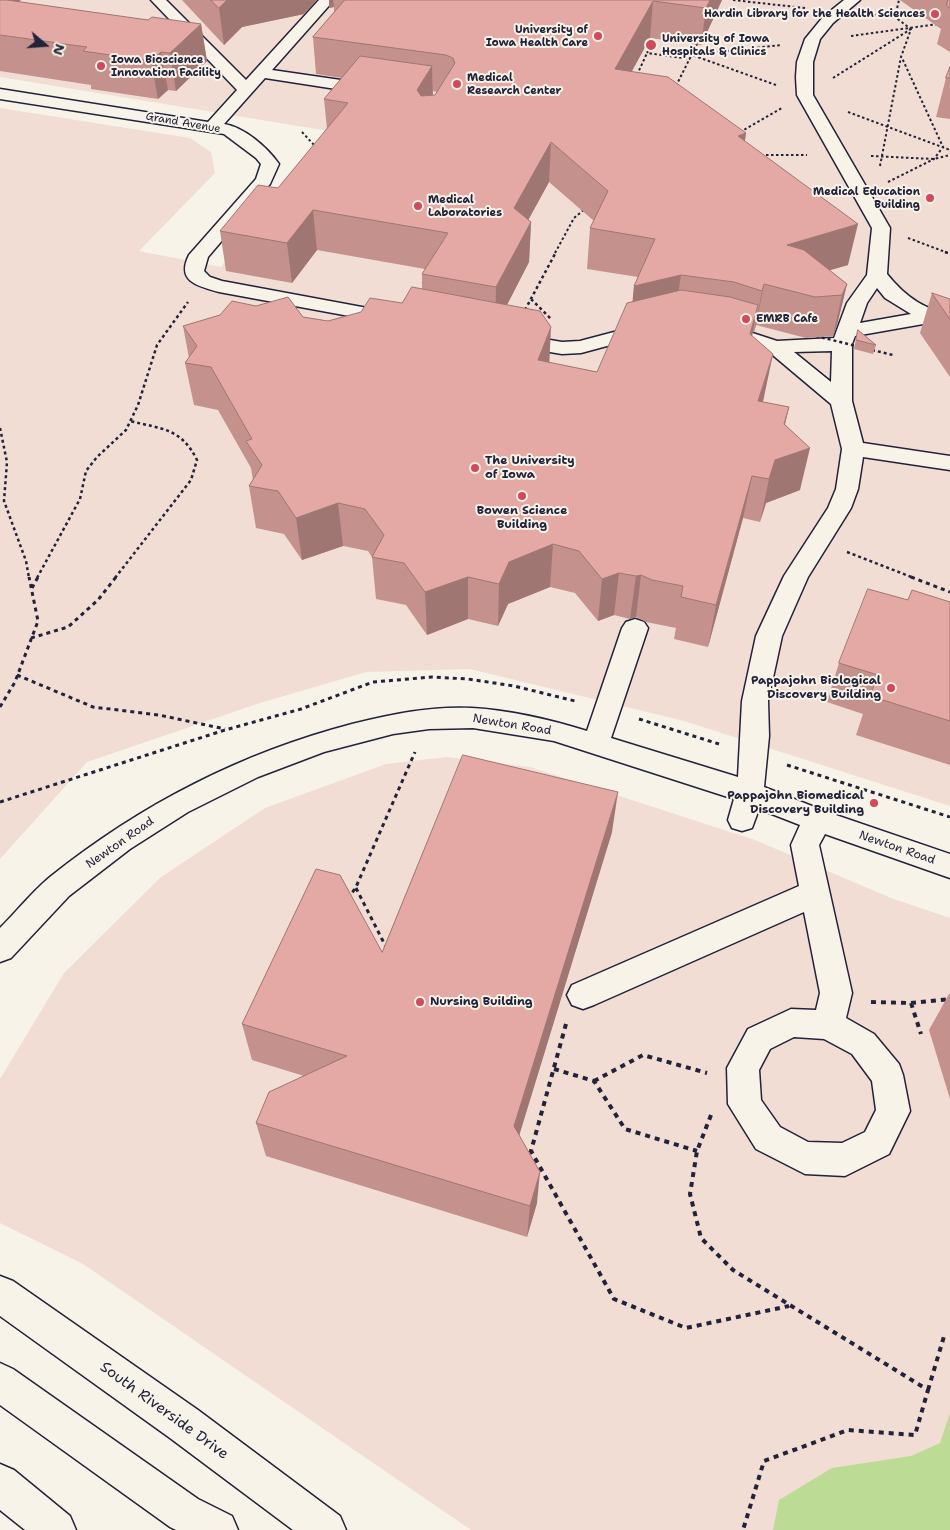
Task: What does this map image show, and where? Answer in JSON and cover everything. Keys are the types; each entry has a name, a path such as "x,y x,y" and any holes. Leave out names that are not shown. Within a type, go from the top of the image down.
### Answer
{"street":[{"path":"158,0 245,90"},
{"path":"212,127 327,0"},
{"path":"742,820 750,793 756,701 760,673 769,636 796,576 839,508 847,489 853,449 842,401 848,341 857,303 877,275 881,228 869,192 805,95 805,56 810,41 824,24 853,0"},
{"path":"261,72 389,92"},
{"name":"Grand Avenue","path":"0,94 229,130 262,154 270,164 264,180 200,255 194,265 194,273 203,281"},
{"path":"877,275 892,294 929,317"},
{"path":"203,281 219,286 415,322"},
{"path":"775,348 848,341 929,317 950,319"},
{"path":"501,337 562,348 580,347 665,326"},
{"path":"703,327 727,331 775,348 842,401"},
{"path":"853,449 950,462"},
{"path":"596,744 635,628"},
{"name":"Newton Road","path":"0,949 59,887 120,841 178,804 248,770 320,743 393,724 429,719 473,718 554,731 750,793 817,820 950,866"},
{"path":"817,820 805,845 836,993 828,1025"},
{"path":"576,1006 789,906 814,892"},
{"path":"791,1023 828,1025 863,1044 887,1075 893,1111 878,1143 845,1160 805,1158 768,1138 730,1104 743,1068 759,1039 791,1023"},
{"name":"South Riverside Drive","path":"0,1294 184,1424 326,1530"},
{"path":"0,1382 184,1513 218,1530"},
{"path":"0,1484 56,1530"}],"path":[{"path":"899,0 895,17 911,29"},
{"path":"738,133 805,95 911,29"},
{"path":"869,192 901,57 911,29"},
{"path":"675,88 699,39"},
{"path":"636,76 653,42"},
{"path":"647,53 690,59"},
{"path":"869,192 934,159 943,147 901,57"},
{"path":"302,132 314,145 318,140"},
{"path":"501,337 574,218 590,205"},
{"path":"32,588 80,499 86,471 97,456 126,430 157,345 203,281"},
{"path":"810,334 848,341"},
{"path":"866,348 893,355"},
{"path":"31,638 68,627 98,600 191,480 198,460 192,447 176,432 130,421"},
{"path":"0,428 7,462 4,502 26,561 38,621 17,675 0,707"},
{"path":"818,541 950,592"},
{"path":"17,675 93,707 159,715 225,730"},
{"path":"343,906 356,887 429,719"},
{"path":"356,887 388,951"},
{"path":"836,993 871,1002 911,1003 950,999"},
{"path":"911,1003 921,1034"},
{"path":"576,1006 554,1069 531,1151 614,1299 686,1328 789,1306"},
{"path":"594,1082 643,1055 709,1073 730,1104 697,1151 690,1194 702,1238 733,1270 928,1390"},
{"path":"554,1069 594,1082 625,1129 697,1151"},
{"path":"743,1530 764,1461 848,1430 915,1435 945,1333"}],"shaded area":[{"name":"The University of Iowa","path":"0,0 950,0 950,806 684,721 470,669 366,672 260,703 87,762 0,859 0,108 190,138 211,152 215,173 139,251 221,267 329,131 0,77"},
{"path":"447,757 530,767 755,840 891,898 950,918 950,1530 471,1530 83,1264 0,1223 0,1079 64,973 161,877 265,808 386,764"}],"green space":[{"path":"950,1413 950,1530 773,1530 779,1500 832,1468 911,1456 940,1443"}],"building":[{"path":"0,0 148,20 152,17 201,24 170,53 161,52 151,61 83,51 87,47 0,35"},
{"path":"211,0 227,0 219,8"},
{"path":"345,0 710,0 706,8 653,1 615,69 668,77 746,133 738,136 858,224 787,245 804,250 847,284 842,295 815,297 764,284 762,291 734,282 681,275 634,286 655,239 590,228 608,191 551,142 514,208 531,222 496,287 422,274 448,233 313,210 287,243 220,231 258,185 278,188 348,103 324,99 360,56 432,66 417,90 421,96 435,95 455,63 453,58 446,55 313,37"},
{"path":"948,0 950,0 950,8 947,6"},
{"path":"950,67 950,78 946,78"},
{"name":"Bowen Science Building","path":"412,287 540,311 551,327 538,360 597,372 627,303 681,290 730,297 758,305 750,334 773,354 758,401 789,407 784,424 810,448 775,460 769,479 752,476 716,605 681,597 683,586 652,580 641,575 619,573 602,579 579,551 553,544 509,562 499,584 468,577 425,592 404,563 372,557 384,535 365,509 338,503 296,518 278,491 249,486 262,465 246,441 252,439 211,367 185,363 197,346 183,326 220,315 232,301 256,306 288,297 303,317 328,321 361,312 370,298 402,303"},
{"path":"932,293 950,299 950,319"},
{"path":"858,330 876,345 856,340"},
{"path":"868,589 908,600 912,590 950,602 950,721 870,696 878,675 839,663"},
{"name":"Nursing Building","path":"463,755 618,792 514,1126 540,1172 530,1206 256,1123 269,1092 347,1056 242,1024 316,869 340,875 382,952"}],"place":[{"name":"Hardin Library for the Health Sciences","path":"935,14"},
{"name":"University of Iowa Health Care","path":"598,36"},
{"name":"University of Iowa Hospitals & Clinics","path":"651,45"},
{"name":"Iowa Bioscience Innovation Facility","path":"101,66"},
{"name":"Medical Research Center","path":"457,84"},
{"name":"Medical Education Building","path":"930,198"},
{"name":"Medical Laboratories","path":"418,206"},
{"name":"EMRB Cafe","path":"746,319"},
{"name":"The University of Iowa","path":"475,468"},
{"name":"Bowen Science Building","path":"522,496"},
{"name":"Pappajohn Biological Discovery Building","path":"891,688"},
{"name":"Pappajohn Biomedical Discovery Building","path":"874,803"},
{"name":"Nursing Building","path":"420,1002"}]}
